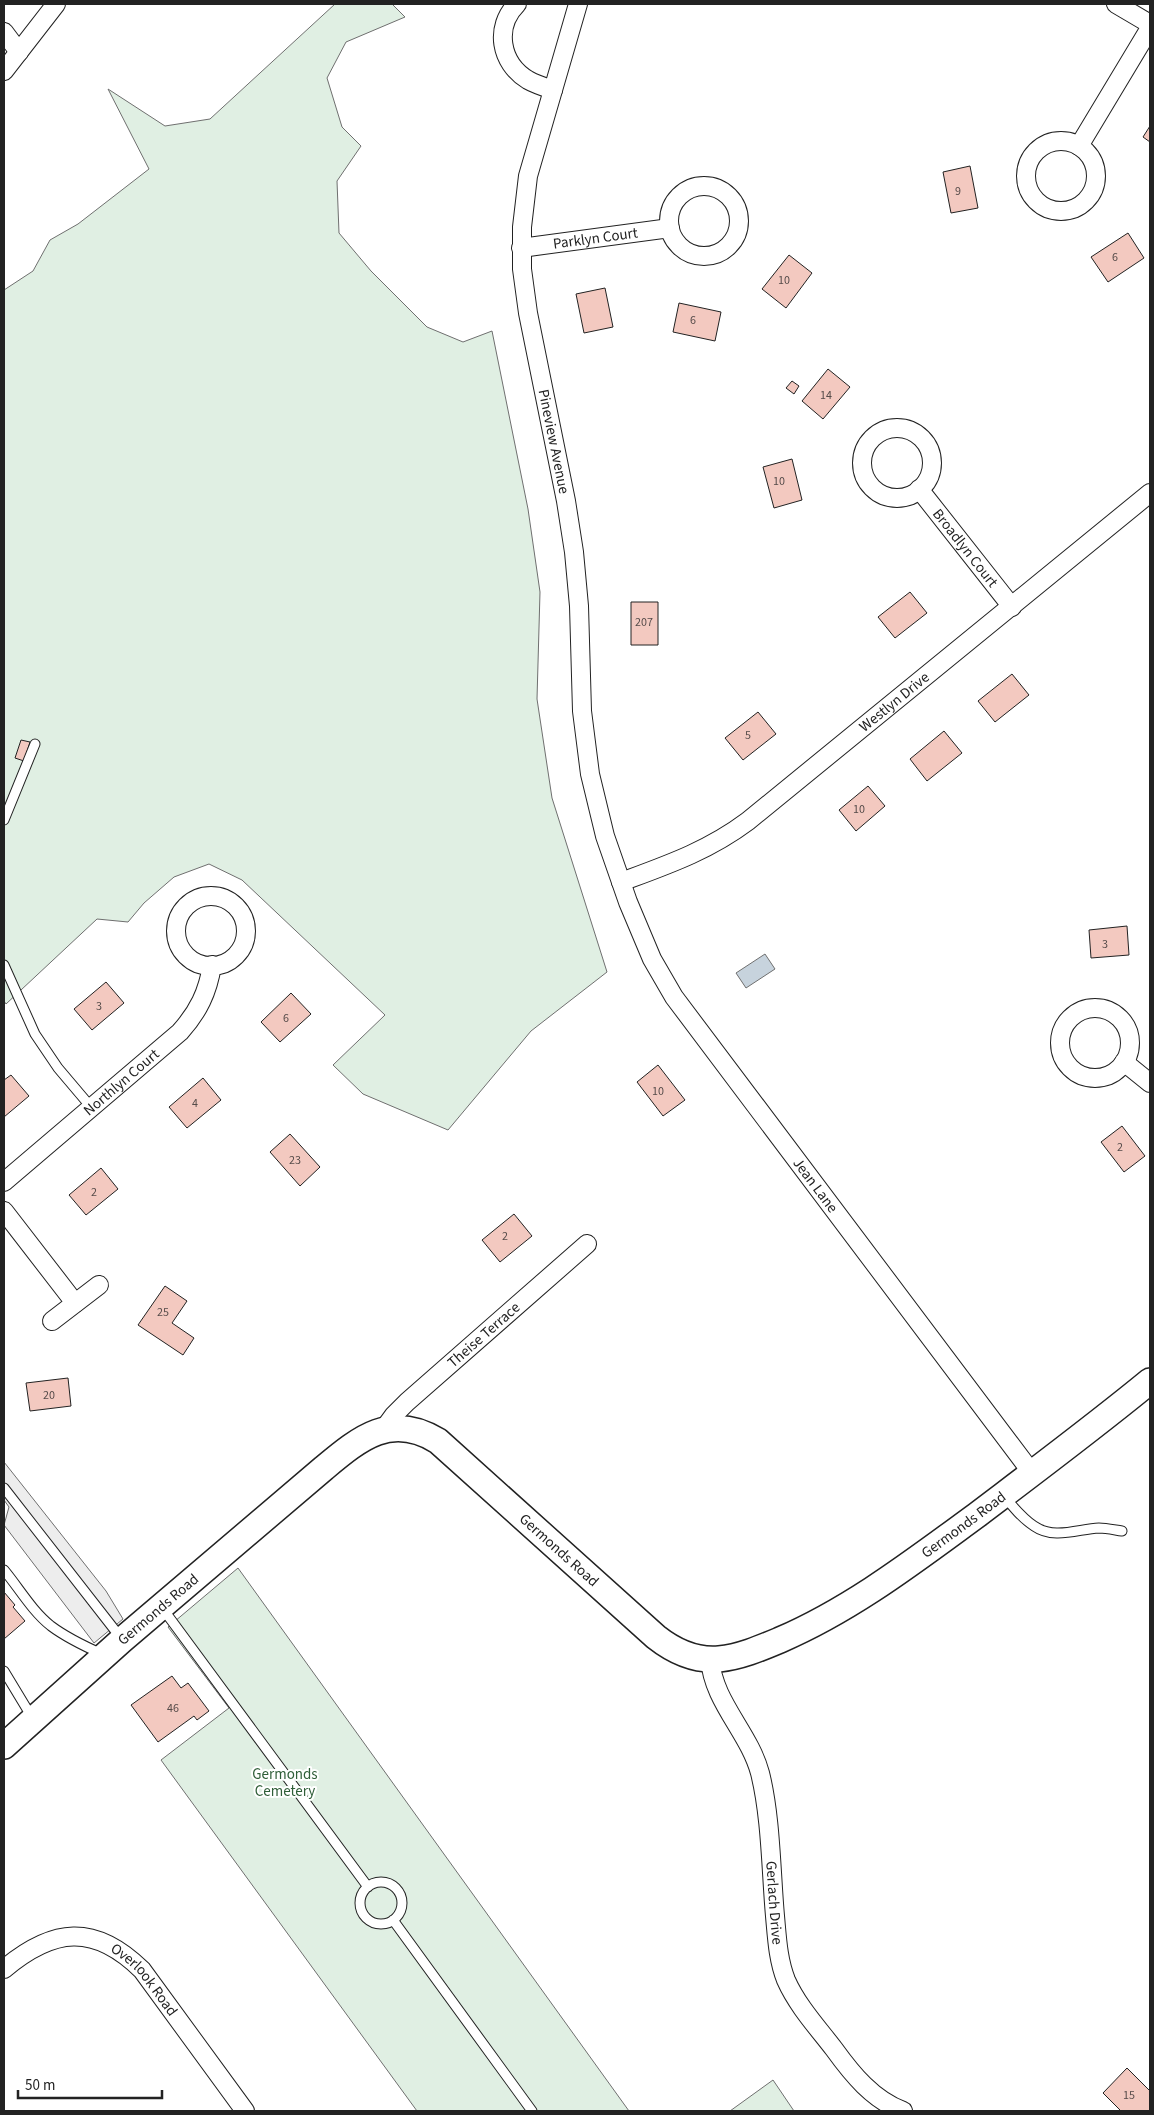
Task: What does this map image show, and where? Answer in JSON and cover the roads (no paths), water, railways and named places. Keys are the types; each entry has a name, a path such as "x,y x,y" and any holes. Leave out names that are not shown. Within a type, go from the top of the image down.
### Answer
{"street":[{"path":"4,71 56,4"},
{"path":"517,4 503,26 502,45 506,55 512,65 523,76 553,90"},
{"name":"Pineview Avenue","path":"578,4 528,176 521,248 528,313 566,501 574,552 579,606 582,711 586,753 603,828 621,882"},
{"path":"1079,146 1150,26 1116,4"},
{"path":"4,32 19,52"},
{"name":"Parklyn Court","path":"521,248 670,228"},
{"name":"Broadlyn Court","path":"919,489 1012,607"},
{"name":"Westlyn Drive","path":"621,882 698,853 736,830 1150,493"},
{"name":"Jean Lane","path":"621,882 652,959 674,997 1032,1474"},
{"name":"Northlyn Court","path":"4,1182 164,1045 189,1021 205,995 212,965"},
{"path":"1124,1062 1150,1083"},
{"path":"4,1211 75,1303"},
{"name":"Theise Terrace","path":"383,1430 398,1411 588,1244"},
{"path":"52,1321 99,1285"},
{"name":"Germonds Road","path":"4,1746 161,1606 346,1450 364,1437 383,1430 410,1429 421,1432 438,1441 656,1637 685,1655 710,1659 728,1658 761,1648 830,1616 876,1588 1032,1474 1150,1381"},
{"name":"Gerlach Drive","path":"710,1659 715,1686 744,1735 760,1772 766,1808 778,1947 786,1979 801,2004 858,2079 886,2102 903,2111"},
{"name":"Overlook Road","path":"4,1969 32,1948 63,1937 100,1940 115,1948 130,1958 142,1970 245,2111"}],"lane":[{"path":"4,820 35,744"},
{"path":"4,965 35,1034 58,1068 91,1107"},
{"path":"4,1488 113,1648"},
{"path":"1003,1495 1017,1512 1036,1527 1052,1533 1099,1528 1122,1530"},
{"path":"4,1570 35,1610 50,1625 70,1639 113,1648"},
{"path":"161,1606 368,1887"},
{"path":"4,1671 33,1719"},
{"path":"382,1882 392,1885 397,1890 401,1897 401,1908 393,1920 386,1923 375,1923 363,1914 360,1904 361,1897 368,1887 382,1882"},
{"path":"393,1920 532,2111"}],"park label":[{"name":"Germonds Cemetery","path":"285,1782"}]}
